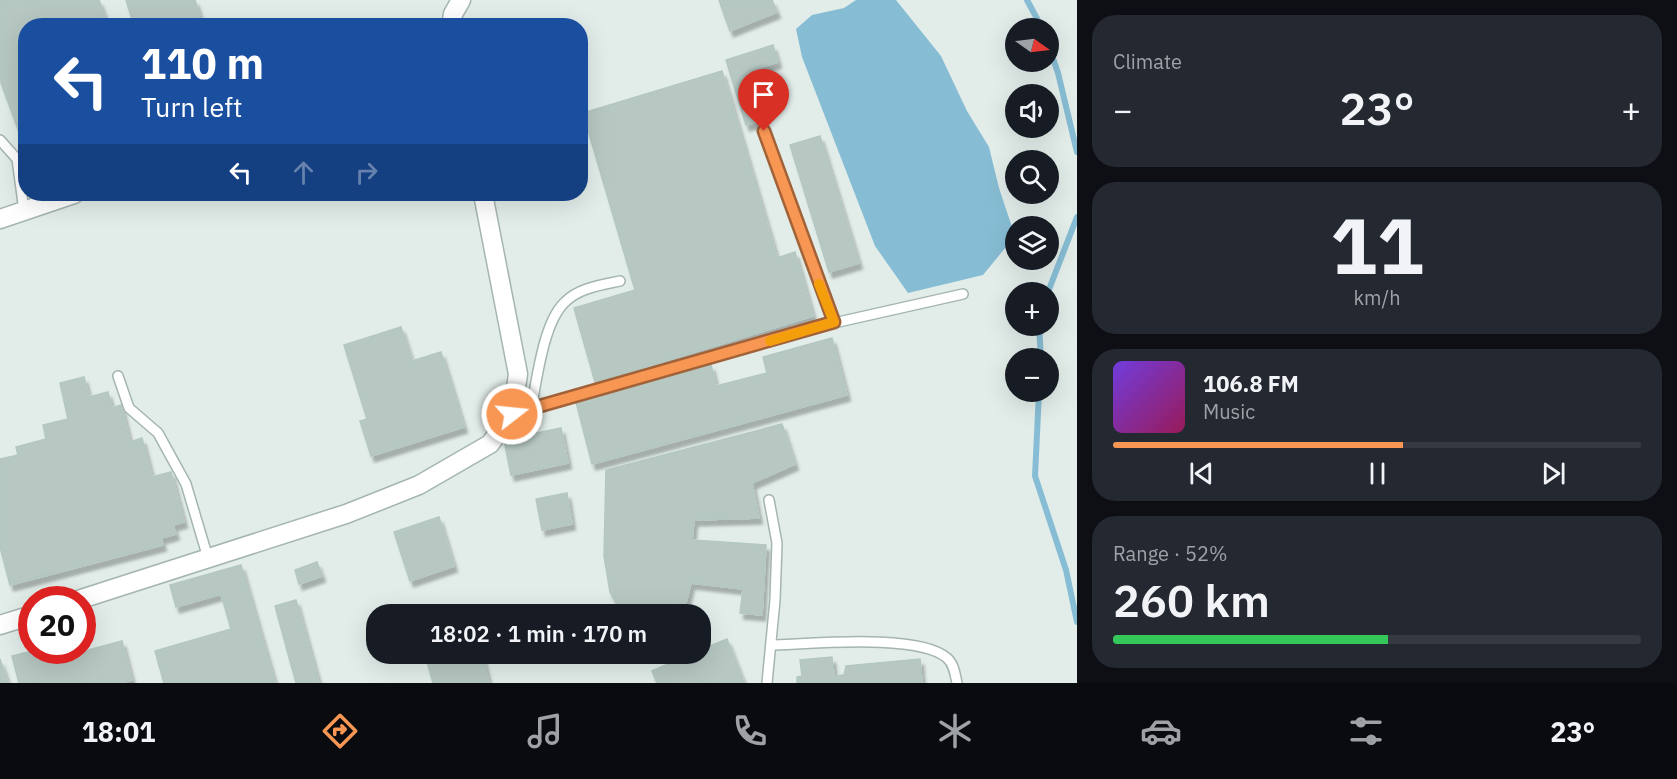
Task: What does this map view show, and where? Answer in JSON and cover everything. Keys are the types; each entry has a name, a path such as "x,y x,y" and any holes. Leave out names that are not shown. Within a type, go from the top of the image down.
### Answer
{"street":[{"path":"452,18 461,0"},
{"path":"0,219 53,201"},
{"path":"96,594 346,514 419,485 490,444 512,414 518,374 484,201"},
{"path":"0,625 18,619"}],"lane":[{"path":"764,131 834,322"},
{"path":"0,140 17,159 18,166"},
{"path":"23,201 24,211"},
{"path":"531,408 546,334 563,303 578,292 620,281"},
{"path":"512,414 834,322 963,294"},
{"path":"118,376 129,408 158,433 186,484 208,558"},
{"path":"767,683 777,543 769,500"},
{"path":"771,645 866,642 910,644 931,648 947,658 954,668 957,683"}],"water":[{"path":"856,0 896,0 941,56 967,111 989,147 1008,216 1005,216 1005,248 983,275 908,293 875,246 802,57 796,29 812,15 844,8"}],"building":[{"path":"0,0 99,0 105,18 18,18 18,129 0,80"},
{"path":"126,0 195,0 201,18 132,18"},
{"path":"719,0 772,0 777,12 730,31"},
{"path":"773,45 778,62 749,71 764,120 746,125 726,60"},
{"path":"722,71 777,258 795,252 813,316 595,382 574,308 635,290 588,130 588,111"},
{"path":"820,136 859,263 829,272 790,145"},
{"path":"401,327 412,361 441,352 464,427 371,456 360,421 367,419 344,345"},
{"path":"832,338 847,395 592,464 576,402 711,365 716,386 767,373 763,357"},
{"path":"84,377 89,397 108,392 112,408 121,405 130,442 142,438 152,477 171,472 184,522 173,525 176,534 161,538 163,545 10,585 0,547 0,459 18,455 16,447 46,439 43,425 68,419 60,383"},
{"path":"782,424 795,464 752,483 759,518 694,520 692,540 766,545 762,615 740,613 743,589 691,583 686,604 617,604 610,592 604,556 606,470"},
{"path":"561,428 568,463 511,475 504,440"},
{"path":"567,493 572,524 542,530 536,499"},
{"path":"439,517 454,566 410,581 394,532"},
{"path":"317,562 322,576 299,584 295,570"},
{"path":"241,565 275,683 164,683 155,651 231,629 221,594 176,607 170,585"},
{"path":"296,600 319,683 296,683 275,606"},
{"path":"727,639 744,683 657,683 652,671 668,664 711,664 711,646"},
{"path":"122,641 132,680 120,683 19,683 12,656 18,654 18,664 96,664 96,648"},
{"path":"832,657 834,676 844,675 846,666 920,659 922,683 797,683 797,677 802,676 800,660"},
{"path":"0,659 8,683 0,683"},
{"path":"428,664 484,664 489,683 433,683"}],"waterway":[{"path":"1027,0 1037,18"},
{"path":"1058,72 1077,152"},
{"path":"1052,282 1077,217"},
{"path":"1040,336 1040,348"},
{"path":"1039,402 1035,476 1066,570 1077,622"}],"slow traffic":[{"path":"770,341 834,322 819,284"}],"route":[{"path":"512,414 834,322 764,131"}]}
